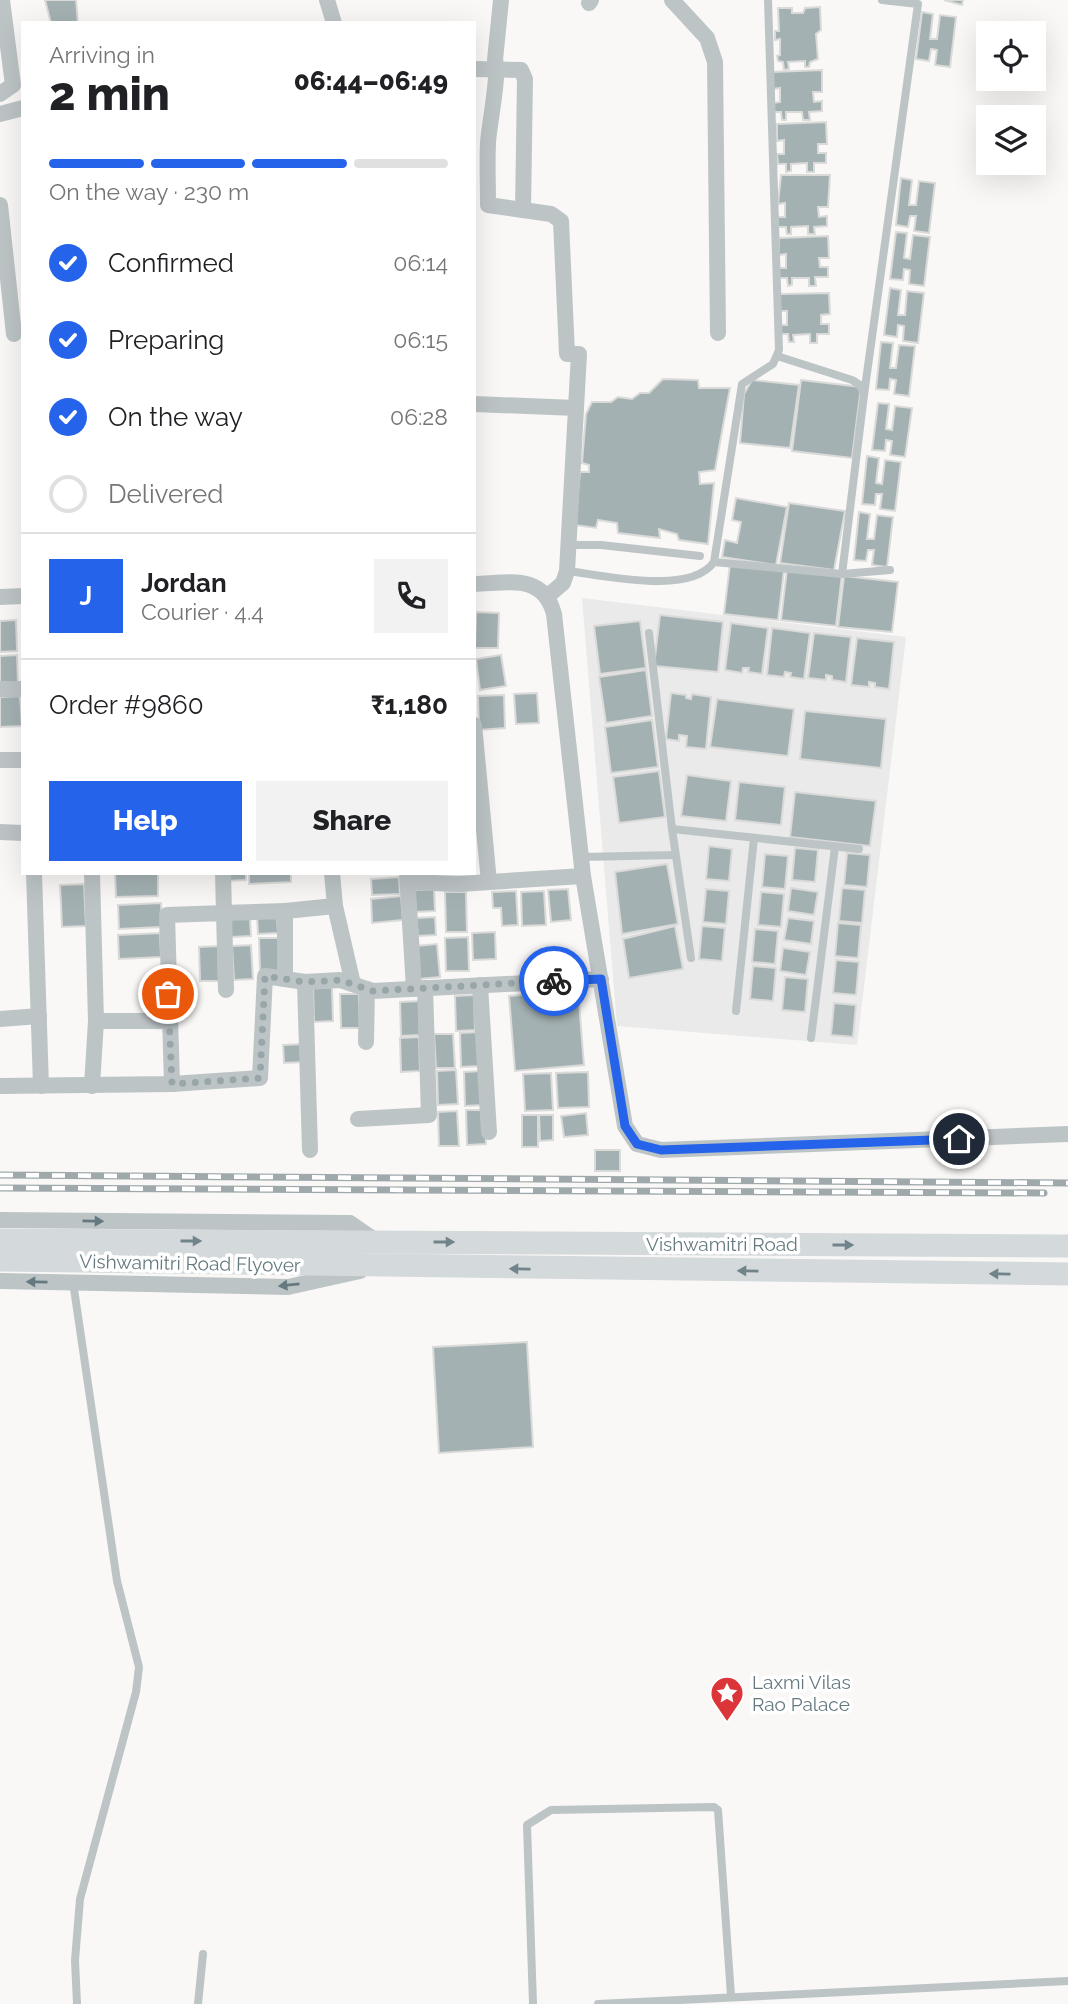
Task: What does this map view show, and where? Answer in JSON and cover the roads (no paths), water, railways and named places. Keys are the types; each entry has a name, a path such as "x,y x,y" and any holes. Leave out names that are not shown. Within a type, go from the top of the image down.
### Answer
{"main road":[{"name":"Vishwamitri Road Flyover","path":"0,1240 376,1241"},
{"name":"Vishwamitri Road","path":"376,1241 1068,1246"},
{"name":"Vishwamitri Road Flyover","path":"0,1260 380,1267"},
{"name":"Vishwamitri Road","path":"380,1267 1068,1274"}],"street":[{"path":"0,94 13,85 2,0"},
{"path":"327,0 333,21"},
{"path":"501,0 495,60 498,69 491,107 488,205 551,214 561,221 567,354 579,354 567,571 564,583 549,595"},
{"path":"672,0 707,38 715,62 718,333"},
{"path":"476,69 521,70 525,79 523,210"},
{"path":"0,114 21,109"},
{"path":"0,205 12,334"},
{"path":"476,404 576,408"},
{"path":"476,584 524,583 538,587 549,595 554,614 583,876 625,1126 637,1144 661,1150 1068,1134"},
{"path":"0,597 21,596"},
{"path":"0,689 21,689"},
{"path":"476,747 488,882"},
{"path":"0,760 21,760"},
{"path":"0,832 21,833"},
{"path":"34,875 41,1086"},
{"path":"92,875 96,1021 92,1086"},
{"path":"223,875 226,990"},
{"path":"332,875 335,906 360,987 366,1042"},
{"path":"358,1119 429,1115 408,878 488,882 583,876"},
{"path":"172,1084 168,1021 167,915 285,911 335,906"},
{"path":"285,911 285,979"},
{"path":"0,1086 172,1084 260,1078 265,976 305,982 340,980 360,987 419,989 601,979"},
{"path":"305,982 310,1150"},
{"path":"480,985 489,1132"},
{"path":"0,1018 39,1016"},
{"path":"96,1021 168,1021"},
{"path":"0,1220 350,1223 376,1241"},
{"path":"0,1282 289,1287 380,1267"}],"lane":[{"path":"567,571 668,582 699,576 714,562 742,384 773,364 779,350 768,0"},
{"path":"842,574 918,4 882,0"},
{"path":"777,356 852,380 860,385 864,395"},
{"path":"570,545 601,545 700,556"},
{"path":"714,562 842,574 890,570"},
{"path":"649,633 671,829 691,958"},
{"path":"671,829 859,849"},
{"path":"736,1011 754,838"},
{"path":"811,1038 835,847"},
{"path":"581,857 676,855"},
{"path":"73,1282 117,1581 139,1667 136,1692 80,1899 75,1960 77,2004"},
{"path":"533,2004 527,1825 551,1810 714,1807 718,1810 731,1996"},
{"path":"198,2004 203,1954"},
{"path":"598,2004 1068,1981"}],"railway":[{"path":"0,1175 1068,1183"},
{"path":"0,1188 1044,1193"}],"place":[{"name":"Laxmi Vilas Rao Palace","path":"727,1723"}]}
